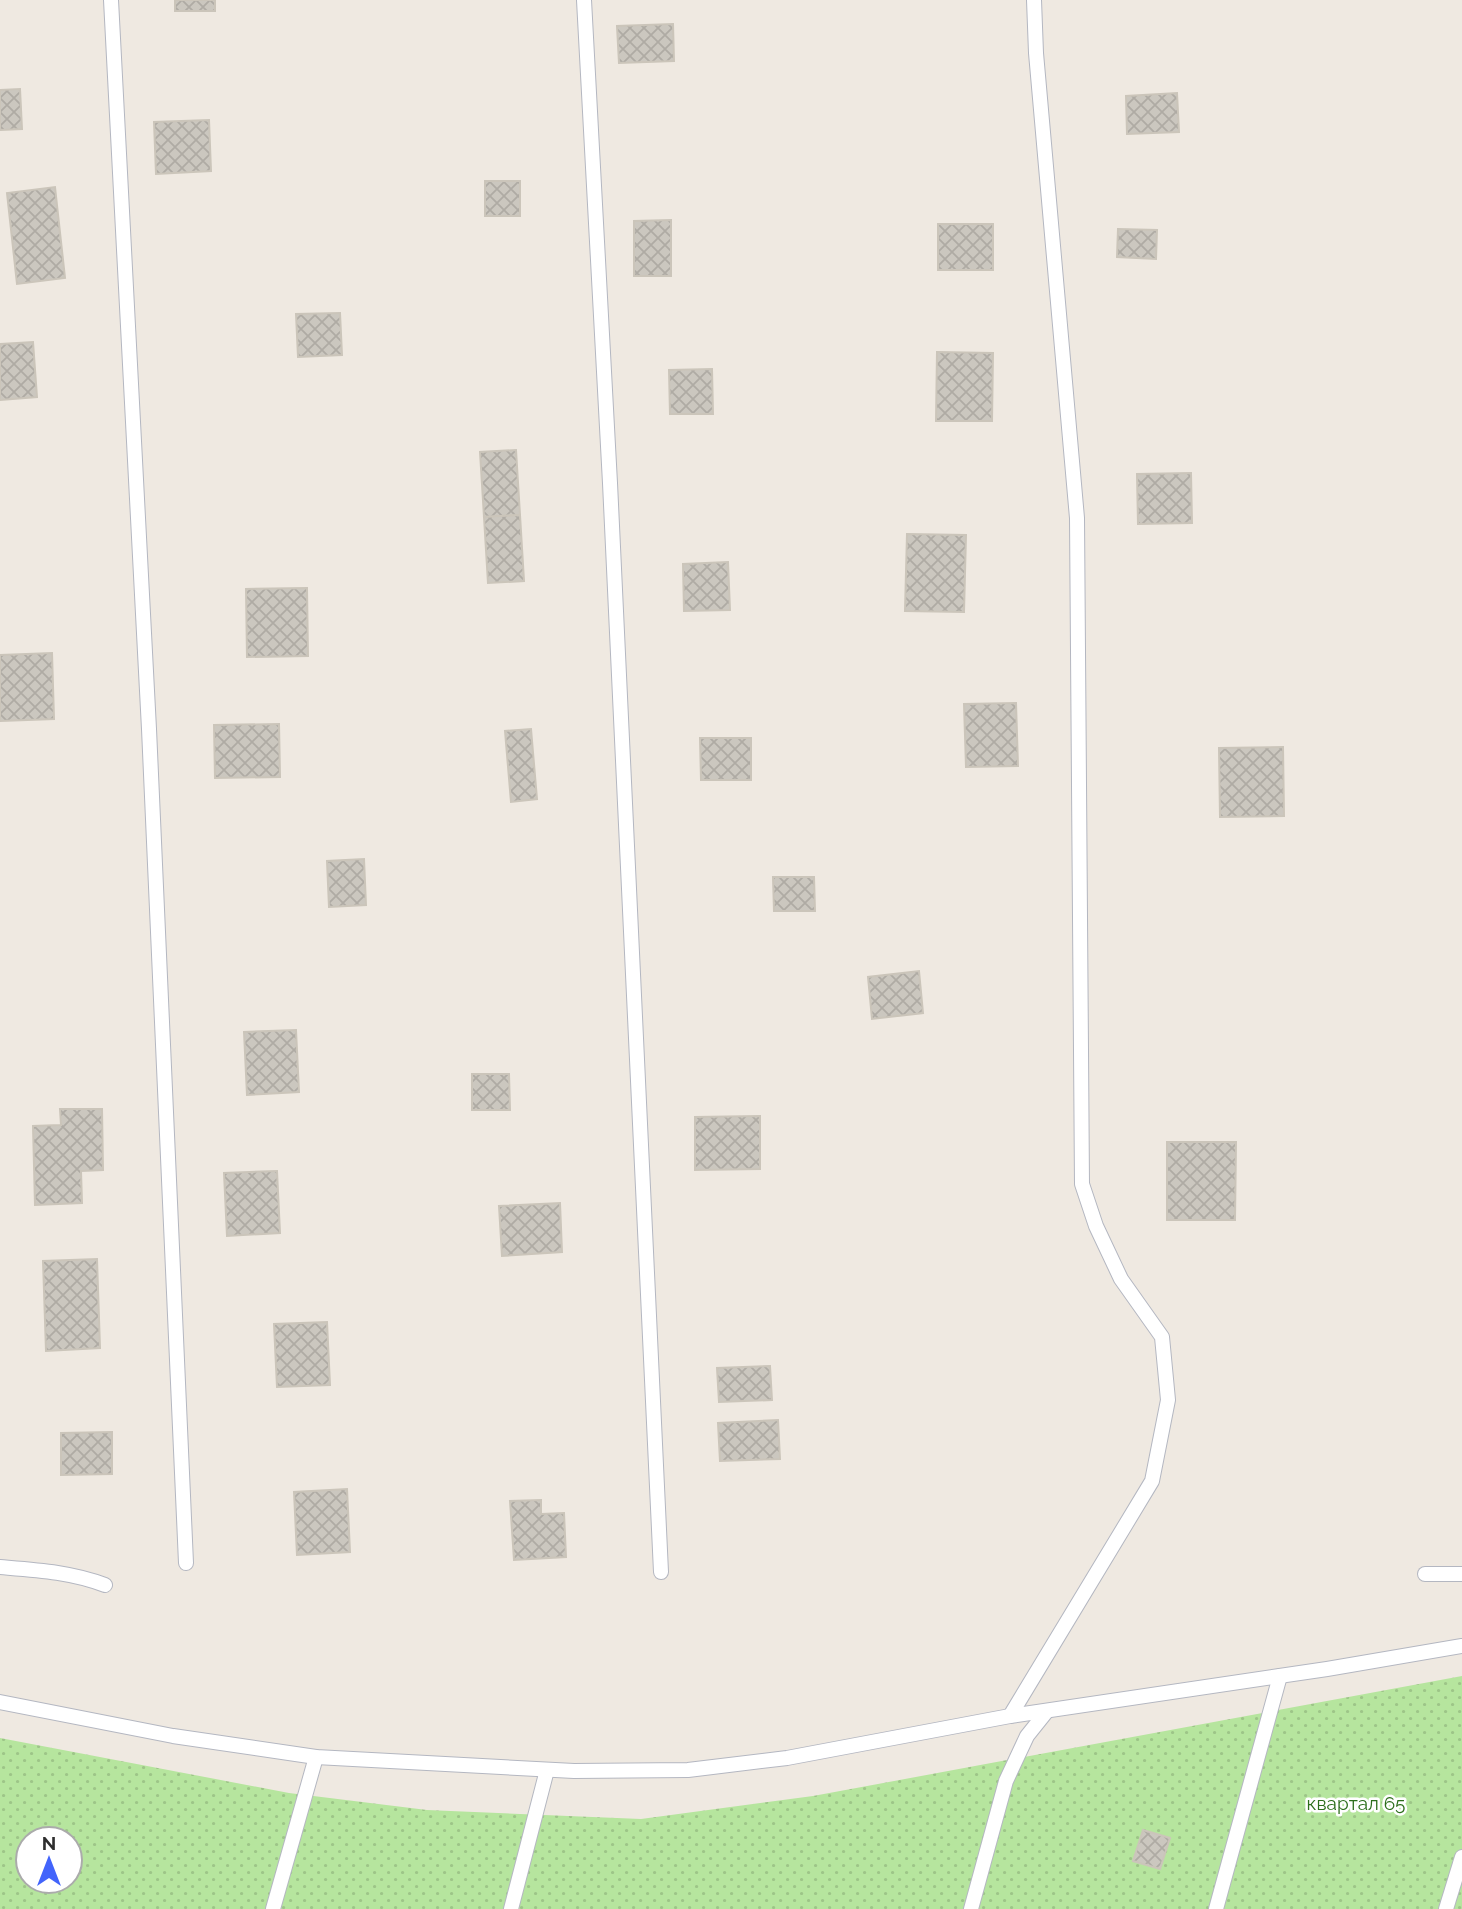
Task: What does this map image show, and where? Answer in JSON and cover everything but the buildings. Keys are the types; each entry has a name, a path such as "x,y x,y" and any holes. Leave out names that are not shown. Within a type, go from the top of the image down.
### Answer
{"lane":[{"path":"111,0 147,702 186,1563"},
{"path":"584,0 661,1572"},
{"path":"1010,1716 1153,1481 1168,1400 1162,1338 1121,1279 1096,1226 1082,1184 1077,518 1035,53 1034,0"},
{"path":"0,1567 81,1576 105,1585"},
{"path":"1425,1574 1462,1574"},
{"path":"0,1702 173,1736 316,1757 547,1770 688,1770 787,1758 1010,1716 1462,1646"},
{"path":"1216,1909 1280,1676"},
{"path":"971,1909 1006,1781 1027,1736 1047,1711"},
{"path":"272,1909 316,1757"},
{"path":"511,1909 547,1770"},
{"path":"1446,1909 1462,1857"}],"green space":[{"name":"квартал 65","path":"1462,1676 1462,1909 0,1909 0,1738 289,1793 427,1810 641,1819 813,1796"}]}
